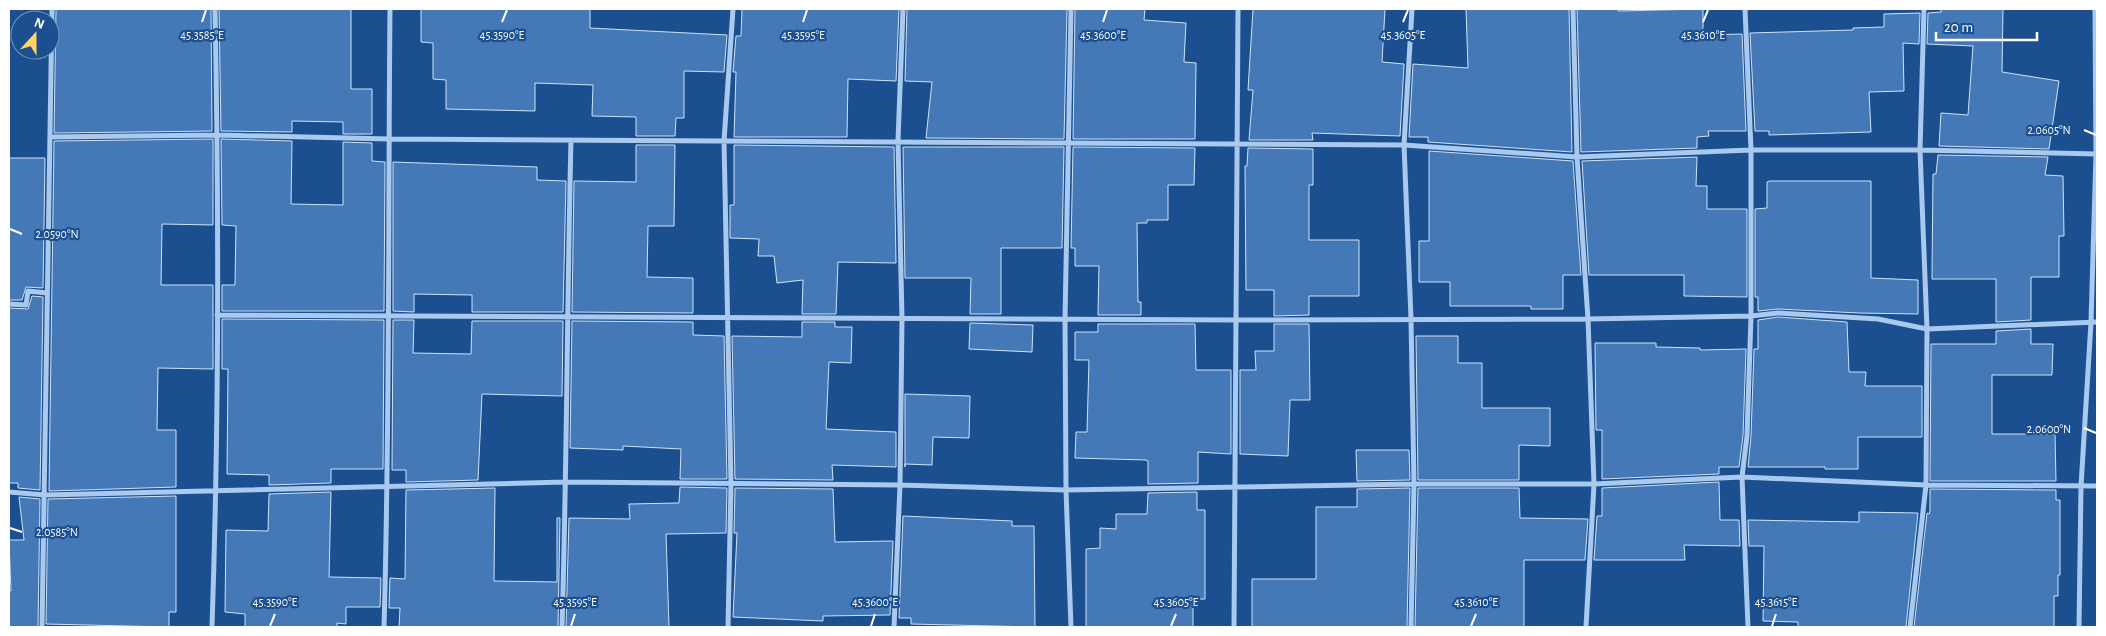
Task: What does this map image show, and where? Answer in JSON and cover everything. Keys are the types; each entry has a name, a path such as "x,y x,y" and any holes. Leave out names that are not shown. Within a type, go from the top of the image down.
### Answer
{"street":[{"path":"42,627 52,9"},
{"path":"212,627 217,490 215,9"},
{"path":"384,627 388,486 387,317 390,9"},
{"path":"728,627 731,484 724,141 733,9"},
{"path":"894,627 900,485 902,319 898,141 903,9"},
{"path":"1071,9 1065,320 1066,490 1071,627"},
{"path":"1234,627 1238,9"},
{"path":"1411,627 1414,484 1411,319 1404,145 1412,9"},
{"path":"1573,9 1577,157 1588,319 1594,484 1586,627"},
{"path":"1745,9 1751,150 1751,316 1747,436 1742,477 1748,627"},
{"path":"1910,627 1926,485 1927,329 1920,150 1924,9"},
{"path":"2079,627 2081,486 2091,322 2097,154 2095,9"},
{"path":"50,137 217,135 389,139 1404,145 1577,157 1751,150 1920,150 2097,154"},
{"path":"562,627 571,140"},
{"path":"9,304 26,305 28,291 47,293"},
{"path":"217,315 1236,320 1588,319 1751,316 1778,313 1868,318 1927,329 2097,322"},
{"path":"9,492 45,494 566,482 900,485 1066,490 1234,486 1594,484 1742,477 1926,485 2097,486"}],"building":[{"path":"211,9 212,131 54,133 55,60 60,60 60,10 56,10"},
{"path":"219,9 351,9 351,89 372,89 372,134 343,134 343,122 292,121 292,132 221,131"},
{"path":"421,9 590,9 590,28 727,35 724,72 684,71 684,118 676,118 675,136 636,136 636,117 592,116 593,85 535,83 535,111 446,109 446,80 433,79 433,43 421,42"},
{"path":"742,9 899,9 896,81 848,79 847,137 734,137 736,72 733,72 736,36 741,36"},
{"path":"907,9 1067,9 1064,139 926,138 932,82 905,81"},
{"path":"1075,9 1145,9 1144,20 1186,23 1184,62 1196,63 1195,139 1073,139"},
{"path":"1253,9 1385,9 1382,62 1404,64 1400,136 1312,133 1313,140 1249,140 1253,90 1248,90"},
{"path":"1466,9 1569,9 1572,152 1428,142 1428,137 1409,137 1413,64 1468,68"},
{"path":"1577,9 1618,9 1618,11 1703,9 1703,35 1742,34 1746,131 1708,131 1709,136 1697,137 1697,148 1581,152"},
{"path":"1941,9 2003,9 2002,72 2059,81 2049,149 1939,146 1941,113 1968,115 1973,46 1927,44 1928,13 1941,12"},
{"path":"1920,13 1919,44 1903,43 1904,91 1869,92 1871,132 1769,135 1769,131 1755,131 1750,33 1853,30 1853,28 1884,27 1884,14"},
{"path":"213,139 213,225 162,224 161,285 213,285 213,369 158,368 157,430 176,430 176,487 49,491 54,141"},
{"path":"221,139 292,141 291,204 343,205 343,142 372,143 372,161 385,162 384,311 222,311 222,285 235,285 236,226 222,225"},
{"path":"636,145 675,145 674,226 648,226 647,277 693,278 693,313 572,312 574,181 636,182"},
{"path":"734,145 894,147 896,263 838,262 836,314 802,314 803,280 777,283 774,256 758,256 759,239 730,238 730,205 734,205"},
{"path":"903,147 1064,147 1062,248 1001,248 1001,314 970,314 971,278 905,278"},
{"path":"1073,147 1195,148 1194,185 1168,185 1168,220 1147,220 1147,223 1137,223 1138,302 1141,302 1141,315 1098,315 1099,266 1075,266 1075,248 1071,248"},
{"path":"1248,148 1313,149 1313,185 1309,185 1309,240 1359,240 1359,296 1309,296 1309,315 1274,316 1274,290 1246,290 1245,166 1247,166"},
{"path":"1429,151 1573,161 1581,275 1563,275 1563,309 1531,309 1531,306 1450,306 1450,282 1419,282 1419,241 1429,241"},
{"path":"1938,155 2048,157 2045,175 2063,176 2064,236 2059,236 2059,277 2031,277 2031,320 1996,322 1996,279 1932,279 1933,174 1936,174"},
{"path":"1697,157 1696,186 1707,186 1707,209 1747,209 1747,297 1684,296 1684,275 1589,275 1582,161"},
{"path":"9,158 45,158 43,288 26,287 22,300 9,300"},
{"path":"393,162 537,167 537,180 566,181 563,312 472,312 472,295 414,294 414,312 393,311"},
{"path":"1871,181 1871,278 1918,280 1918,314 1778,309 1758,311 1758,297 1755,297 1755,209 1767,208 1767,182"},
{"path":"32,296 43,297 40,490 18,488 18,483 9,483 9,308 28,309"},
{"path":"1778,317 1847,322 1849,372 1866,372 1865,386 1922,386 1922,437 1858,437 1858,469 1748,467 1754,349 1758,349 1758,320"},
{"path":"222,319 384,320 383,469 331,469 331,483 269,485 269,475 227,474 228,369 222,369"},
{"path":"393,320 414,320 413,353 471,354 472,321 563,321 562,396 482,394 478,480 406,482 406,470 392,470"},
{"path":"572,321 693,322 693,335 724,336 727,479 680,479 681,449 623,446 623,450 570,448"},
{"path":"802,322 835,322 835,327 852,327 851,363 829,362 826,429 896,432 896,467 832,465 833,480 735,479 732,336 802,337"},
{"path":"970,323 1033,325 1032,352 969,349"},
{"path":"1098,324 1195,324 1196,370 1231,370 1231,454 1198,452 1198,483 1148,484 1148,461 1146,460 1075,458 1076,432 1087,432 1089,360 1075,360 1075,332 1098,332"},
{"path":"1274,324 1309,324 1310,400 1290,400 1288,456 1240,454 1240,370 1256,370 1255,351 1274,351"},
{"path":"2031,329 2031,344 2053,344 2052,375 1992,375 1992,434 2055,434 2056,481 1930,481 1931,344 1996,344 1996,331"},
{"path":"1416,336 1458,336 1458,363 1482,363 1482,408 1550,408 1550,446 1519,445 1519,480 1418,480"},
{"path":"1595,343 1656,343 1656,347 1700,348 1700,350 1746,349 1743,436 1739,467 1719,467 1719,474 1602,479 1602,430 1596,430"},
{"path":"905,394 970,396 969,438 933,437 932,465 905,464"},
{"path":"1356,450 1409,450 1410,480 1357,481"},
{"path":"1719,482 1720,520 1739,520 1740,546 1684,545 1685,560 1594,560 1597,516 1602,516 1602,488"},
{"path":"680,487 727,488 726,533 666,534 669,627 566,627 569,518 630,519 629,504 679,503"},
{"path":"495,488 494,581 557,582 557,518 560,518 558,627 399,627 400,608 389,608 390,578 405,579 406,490"},
{"path":"735,488 833,489 835,542 893,541 890,615 823,616 823,621 733,617 737,533 734,533"},
{"path":"1410,488 1407,627 1252,627 1252,579 1316,579 1316,507 1357,507 1357,489"},
{"path":"1418,488 1519,488 1520,518 1588,519 1585,560 1524,560 1524,627 1415,627"},
{"path":"1930,489 2056,490 2056,500 2060,500 2060,575 2058,575 2058,596 2054,596 2054,627 1914,627 1927,513 1929,514 1930,511"},
{"path":"331,492 329,577 381,578 380,607 346,607 346,624 337,623 337,627 245,627 245,614 225,612 226,530 268,531 269,494"},
{"path":"1197,492 1197,510 1205,510 1205,599 1193,599 1193,627 1086,627 1086,549 1100,548 1100,528 1116,529 1116,514 1147,514 1148,493"},
{"path":"176,496 176,612 169,612 169,627 46,624 48,499"},
{"path":"19,497 40,499 38,627 9,627 9,590 11,591 9,540 24,540"},
{"path":"1859,512 1918,513 1906,627 1798,627 1798,622 1763,621 1764,546 1749,546 1748,520 1859,522"},
{"path":"903,516 1012,521 1012,526 1034,526 1035,627 911,624 911,618 899,618"}]}
